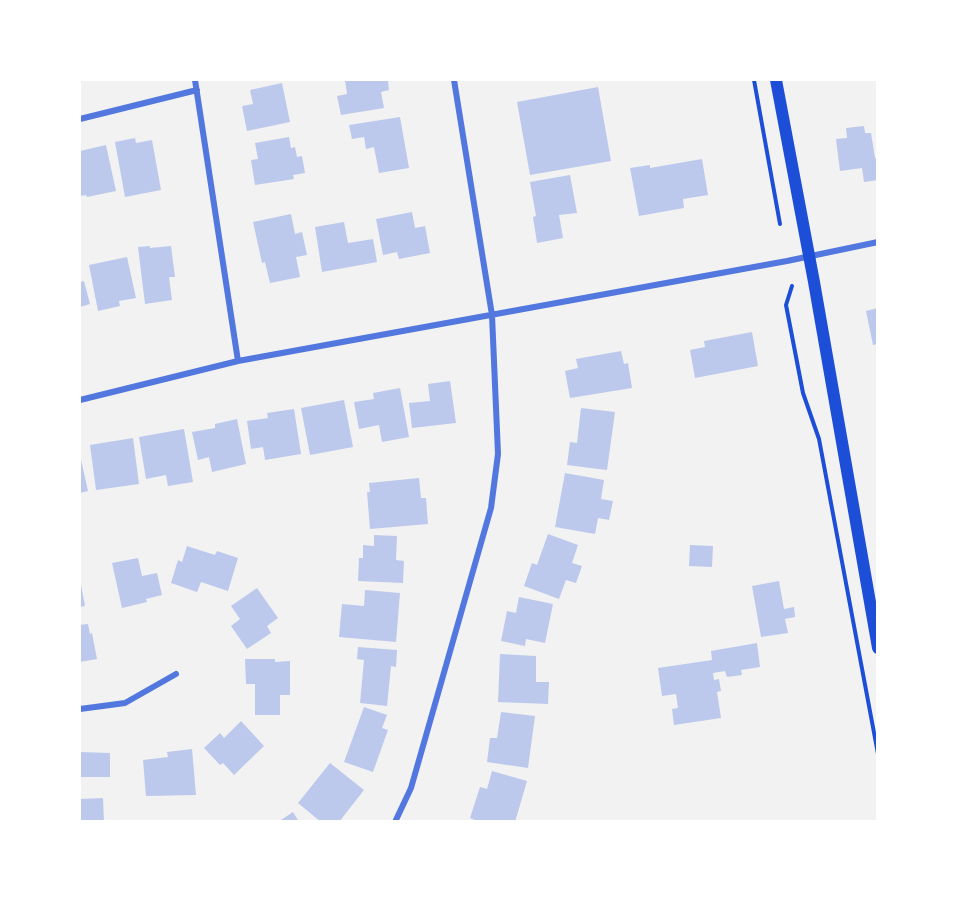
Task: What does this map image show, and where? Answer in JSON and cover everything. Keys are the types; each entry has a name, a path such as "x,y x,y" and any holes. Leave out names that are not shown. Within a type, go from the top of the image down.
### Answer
{"main road":[{"path":"776,80 810,257 878,648"}],"street":[{"path":"195,80 238,361"},
{"path":"394,822 411,788 491,508 498,454 492,315 454,80"},
{"path":"80,119 197,90"},
{"path":"80,400 238,361 810,257 878,242"},
{"path":"80,709 125,704 176,674"}],"path":[{"path":"754,80 780,224"},
{"path":"792,286 786,304 802,393 819,439 878,754"}],"building":[{"path":"345,80 388,80 389,90 381,92 384,108 341,115 337,96 347,94"},
{"path":"282,83 290,122 247,131 242,106 253,104 250,90"},
{"path":"598,87 611,161 530,175 517,102"},
{"path":"400,117 409,168 379,173 374,147 366,149 364,137 352,139 349,125"},
{"path":"864,126 865,133 871,133 875,158 878,158 878,180 864,182 862,168 840,171 836,139 847,138 846,128"},
{"path":"289,137 291,148 295,147 297,157 302,156 305,173 293,175 294,179 255,185 251,160 258,159 255,143"},
{"path":"135,138 136,143 152,140 161,190 125,197 115,142"},
{"path":"106,145 116,191 87,197 86,195 80,196 80,151"},
{"path":"702,159 708,195 683,199 684,208 639,216 630,168 650,165 650,168"},
{"path":"570,175 577,213 559,215 563,238 537,243 533,217 536,216 530,182"},
{"path":"412,212 415,228 425,226 430,253 399,259 397,252 383,255 376,219"},
{"path":"291,214 295,234 302,232 307,255 296,257 300,277 270,283 265,262 262,263 253,222"},
{"path":"344,222 348,243 373,239 377,262 322,272 315,227"},
{"path":"150,246 150,248 171,246 175,277 169,277 172,300 145,304 138,247"},
{"path":"127,257 136,298 119,301 120,306 98,311 89,265"},
{"path":"84,281 90,304 80,307 80,282"},
{"path":"878,308 878,344 873,345 866,311"},
{"path":"752,332 758,366 695,378 690,350 705,347 704,341"},
{"path":"621,351 624,364 628,363 632,388 570,398 565,371 578,368 576,359"},
{"path":"450,381 456,423 412,428 409,403 430,401 428,384"},
{"path":"400,388 409,437 382,442 379,425 359,429 354,402 374,399 373,393"},
{"path":"344,400 353,447 310,455 301,408"},
{"path":"581,408 615,412 607,470 567,465 570,442 577,443"},
{"path":"294,409 301,454 265,460 263,447 251,449 247,421 268,418 267,413"},
{"path":"237,419 246,464 212,472 209,457 198,460 192,432 215,428 215,424"},
{"path":"184,429 193,482 168,486 166,475 146,479 139,437"},
{"path":"133,438 139,484 96,490 90,445"},
{"path":"80,455 88,491 80,493"},
{"path":"565,473 604,480 601,499 613,501 609,520 598,518 595,534 555,527"},
{"path":"419,478 421,498 426,498 428,524 370,529 367,492 370,492 369,483"},
{"path":"548,534 578,545 572,563 582,566 576,583 566,580 559,599 524,586 532,563 537,565"},
{"path":"374,535 397,536 396,560 404,561 403,583 358,581 359,558 363,558 363,545 374,546"},
{"path":"690,545 713,546 712,567 689,566"},
{"path":"187,546 215,555 217,551 238,558 228,591 201,582 197,592 171,583 178,560 182,562"},
{"path":"138,558 142,576 157,573 162,595 146,599 147,602 122,608 112,563"},
{"path":"80,579 85,606 80,607"},
{"path":"779,581 784,609 794,607 795,617 785,619 788,633 761,637 752,586"},
{"path":"257,588 278,618 267,626 271,633 247,649 231,626 240,619 231,606"},
{"path":"365,590 400,593 396,642 339,637 342,604 364,606"},
{"path":"519,597 553,604 545,643 526,639 525,646 501,641 507,611 516,613"},
{"path":"88,624 97,659 80,662 80,625"},
{"path":"757,643 760,667 741,670 742,675 727,677 725,671 713,673 714,680 719,679 721,691 717,692 721,718 674,725 672,709 678,708 676,694 662,696 658,668 712,660 711,651"},
{"path":"358,647 397,650 396,667 391,666 387,706 360,703 364,660 357,659"},
{"path":"500,654 536,656 536,682 549,682 548,704 498,702"},
{"path":"245,659 290,661 290,695 280,695 280,715 255,715 255,684 246,684"},
{"path":"364,707 387,715 382,728 388,730 373,772 344,762"},
{"path":"501,712 535,716 528,768 487,762 490,738 497,738"},
{"path":"241,721 264,746 234,775 223,763 220,765 204,748 220,733 224,738"},
{"path":"192,749 196,795 146,796 143,760 168,757 167,752"},
{"path":"80,752 110,753 110,777 80,777"},
{"path":"330,763 364,790 339,822 321,822 298,803"},
{"path":"492,771 527,781 515,822 480,822 470,818 480,787 487,789"},
{"path":"103,798 104,822 80,822 80,799"},
{"path":"293,812 299,822 278,822"}]}
